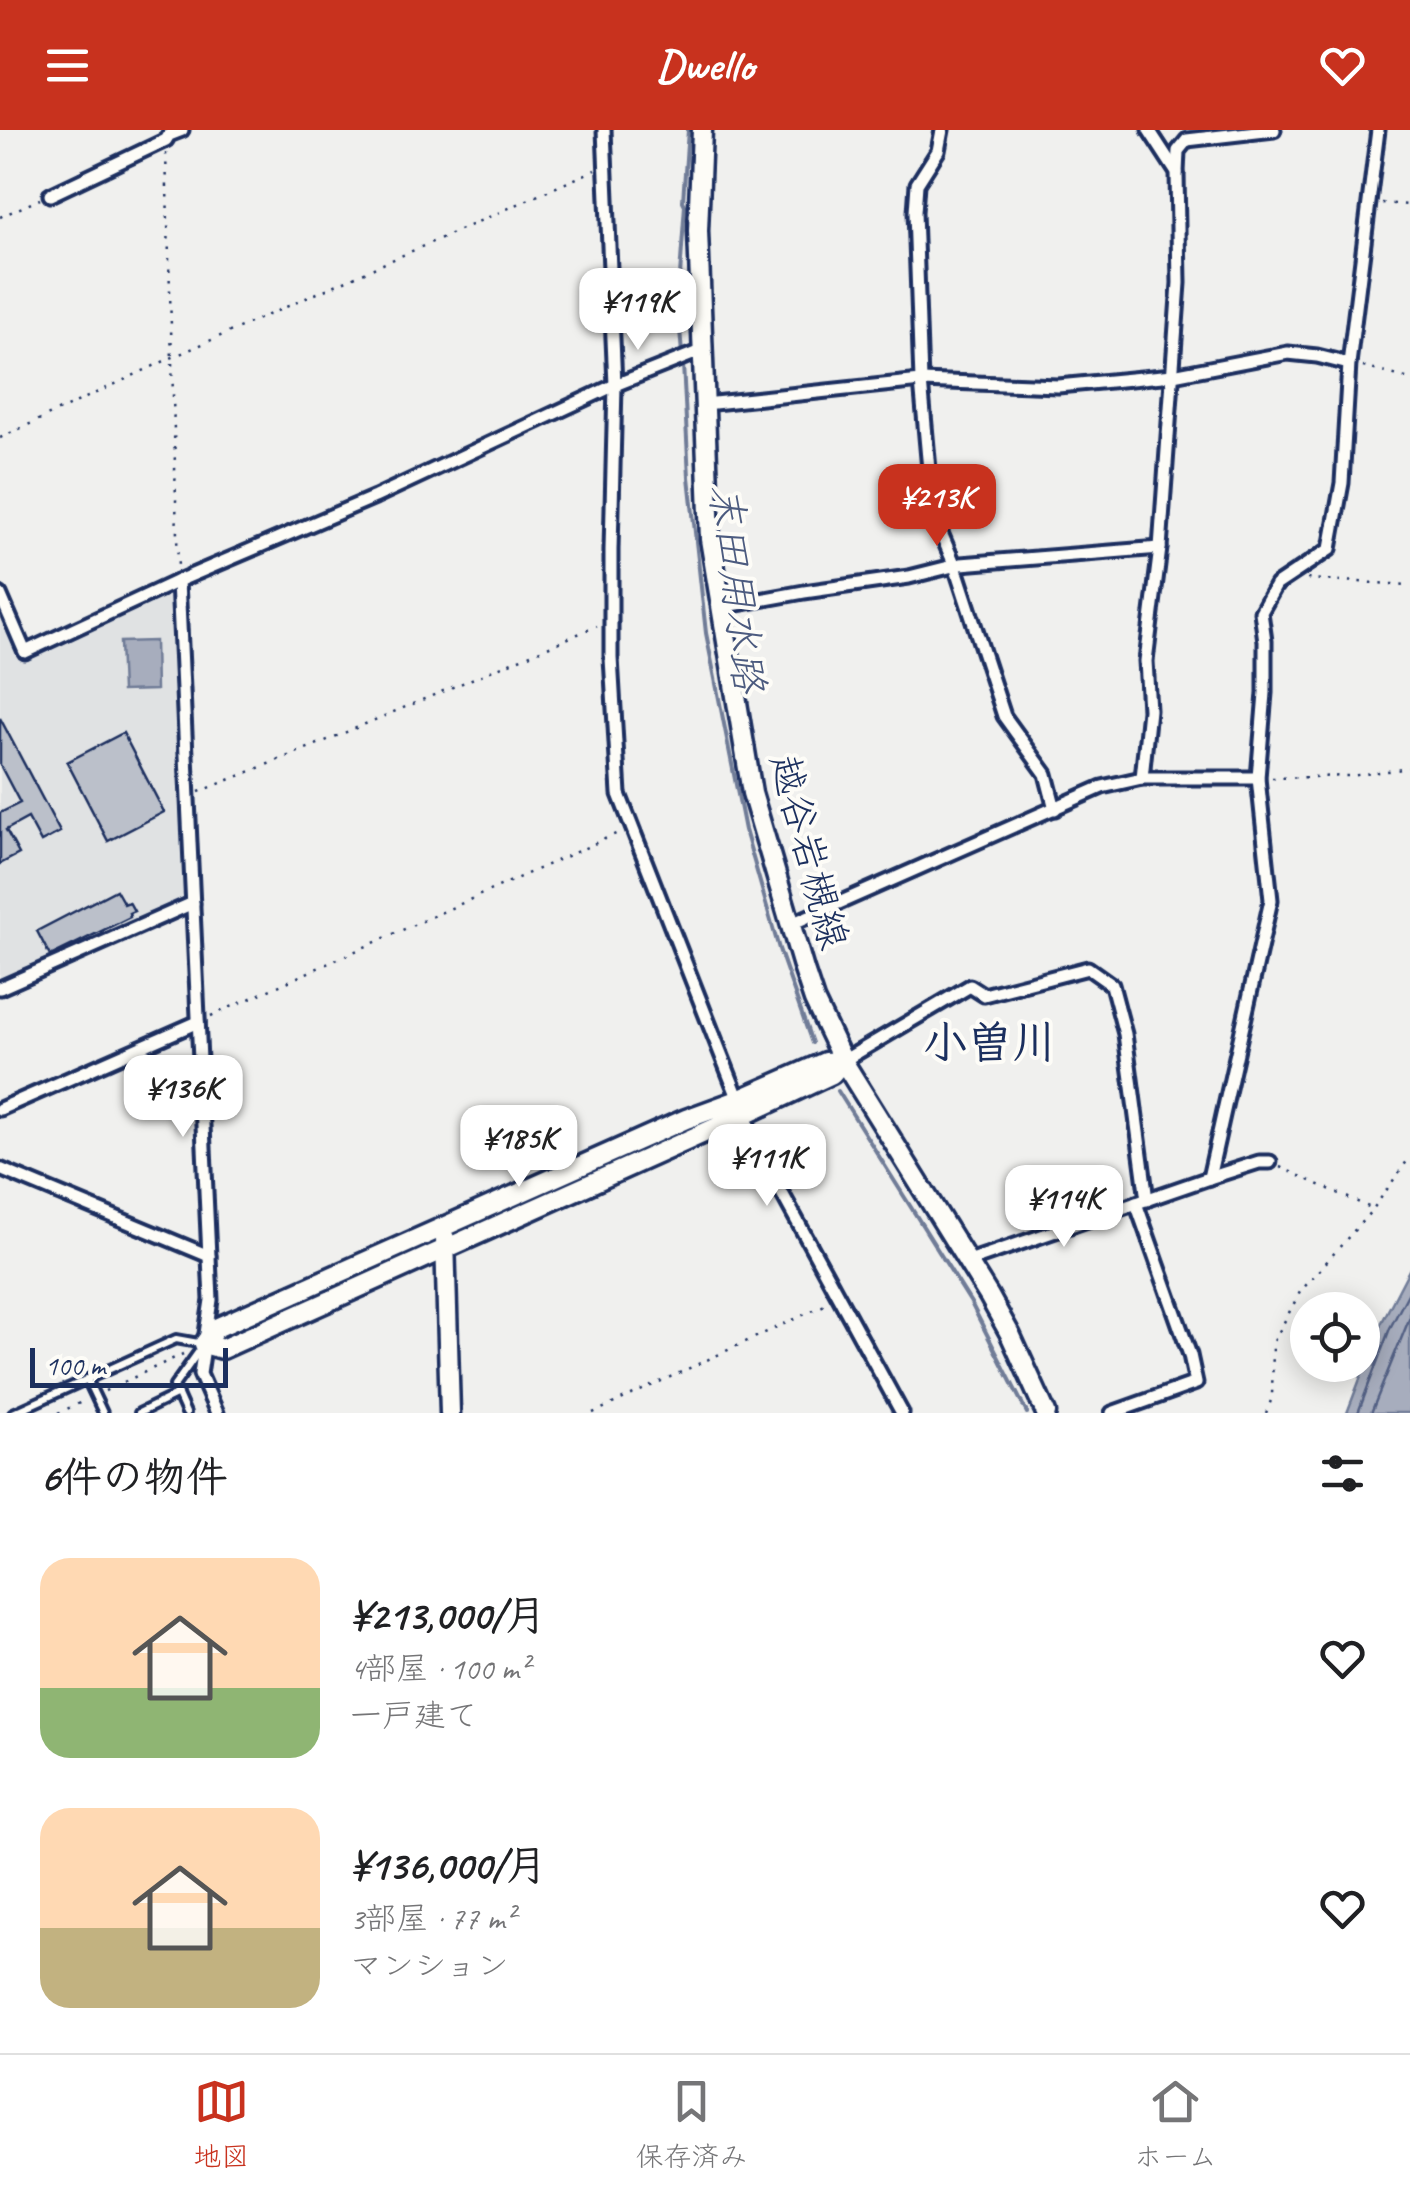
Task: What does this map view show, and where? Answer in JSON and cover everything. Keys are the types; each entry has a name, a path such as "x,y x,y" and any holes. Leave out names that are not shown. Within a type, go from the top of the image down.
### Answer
{"street":[{"path":"50,194 182,130"},
{"path":"604,130 615,385 611,620 619,794 759,1151 902,1413"},
{"name":"越谷岩槻線","path":"702,130 689,355 705,404 710,539 752,793 814,1000 843,1061 1010,1334 1046,1413"},
{"path":"942,130 938,151 917,184 916,198 921,381 933,514 955,566 1004,716 1046,774 1055,809"},
{"path":"1149,130 1177,174"},
{"path":"1142,778 1149,710 1146,661 1160,548 1179,283 1178,151 1187,140 1274,130"},
{"path":"1209,1178 1271,900 1258,778 1265,693 1261,612 1284,577 1330,549 1342,483 1349,364 1378,130"},
{"path":"705,404 921,381 1058,386 1173,376 1288,354 1349,364"},
{"path":"0,594 25,652 689,355"},
{"path":"721,607 955,566 1160,548"},
{"path":"178,581 211,1300 200,1374 217,1413"},
{"path":"789,925 1102,788 1142,778 1258,778"},
{"path":"0,988 193,902"},
{"path":"204,1344 222,1349 445,1249 741,1108 825,1062 843,1061 970,986 984,995 1088,968 1112,985 1125,1034 1142,1202 1196,1383 1112,1413"},
{"path":"0,1109 198,1022"},
{"path":"204,1344 216,1328 686,1119 741,1108"},
{"path":"969,1262 1209,1178 1270,1162"},
{"path":"0,1169 209,1256"},
{"path":"444,1227 450,1413"}],"lane":[{"path":"14,1413 176,1339 204,1344 174,1386 186,1413"},
{"path":"87,1379 104,1413"},
{"path":"139,1413 178,1394"}],"path":[{"path":"166,140 178,581"},
{"path":"0,438 605,165"},
{"path":"0,217 50,194"},
{"path":"1369,202 1410,204"},
{"path":"1349,364 1410,379"},
{"path":"1284,577 1410,585"},
{"path":"188,796 611,620"},
{"path":"1258,778 1350,776 1410,768"},
{"path":"198,1022 634,826"},
{"path":"1266,1413 1272,1398 1273,1343 1300,1292 1372,1209 1410,1157"},
{"path":"1270,1162 1372,1209"},
{"path":"593,1413 839,1298"},
{"path":"58,1413 204,1344"}],"shaded area":[{"path":"167,595 173,602 184,894 177,901 0,982 0,613 20,660"}],"water":[{"path":"155,641 156,690 122,691 120,642"},
{"path":"1410,1268 1410,1413 1347,1413 1359,1382 1380,1382 1381,1324"}],"building":[{"path":"0,718 60,832 41,842 28,818 6,830 19,854 0,864 0,813 20,803 0,765"},
{"path":"123,733 164,812 108,841 67,762"},
{"path":"116,890 124,904 129,902 134,911 129,913 130,917 50,956 37,931"}],"waterway":[{"name":"末田用水路","path":"682,354 678,304 688,130"},
{"name":"末田用水路","path":"683,364 689,477 706,633 745,830 779,949 812,1043"},
{"name":"末田用水路","path":"838,1091 971,1303 1027,1413"}],"district":[{"name":"小曽川","path":"990,1043"}]}
